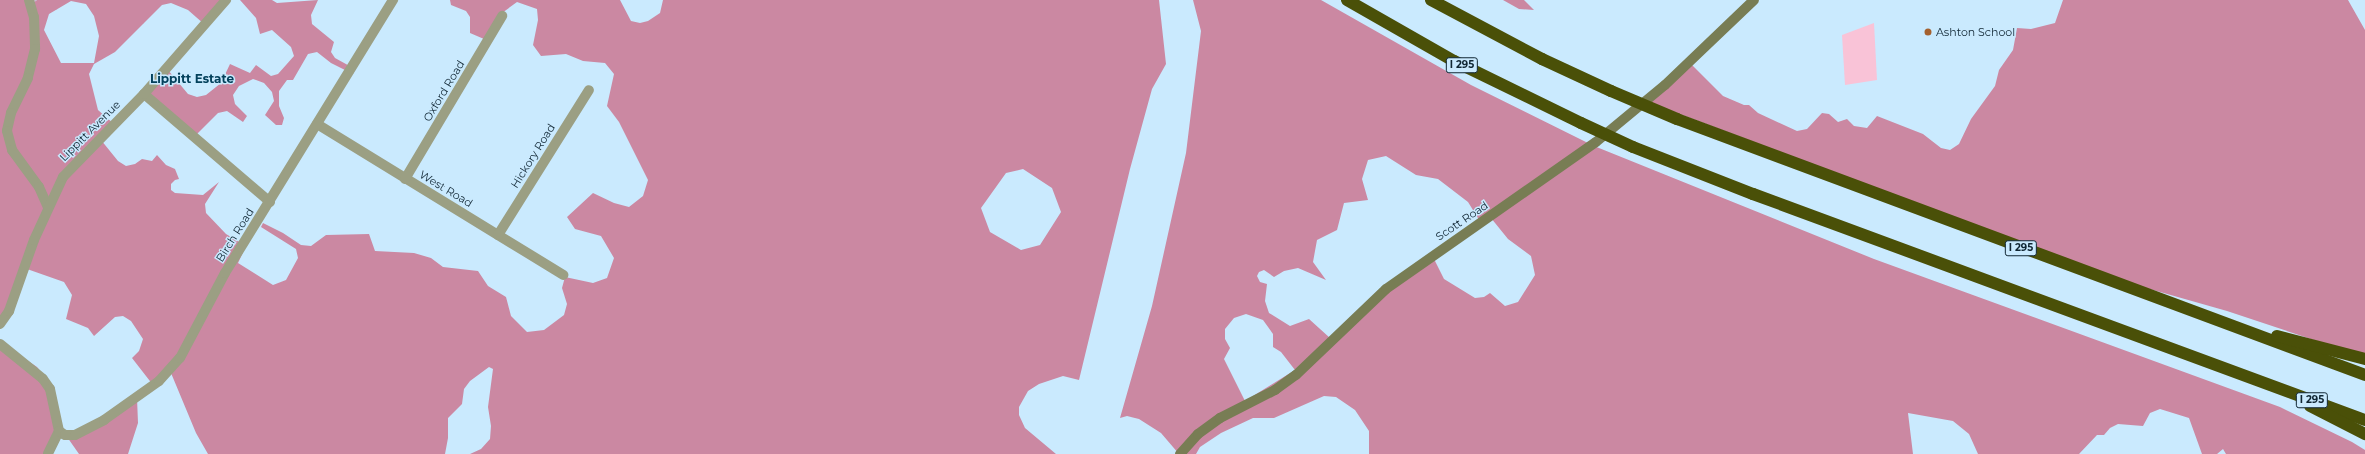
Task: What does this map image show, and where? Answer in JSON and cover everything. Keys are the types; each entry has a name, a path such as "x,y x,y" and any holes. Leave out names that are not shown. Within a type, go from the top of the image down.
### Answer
{"highway":[{"name":"I 295","path":"1347,0 1460,64 1581,124 1633,147 1740,189 2365,420"},
{"name":"I 295","path":"1431,0 1542,59 1677,120 2365,375"},
{"path":"2219,321 2365,359"},
{"path":"2259,380 2365,434"}],"street":[{"path":"29,0 34,17 35,49 28,78 11,113 7,131 12,150 39,187 48,207"},
{"name":"Lippitt Avenue","path":"0,324 9,311 48,207 72,166 144,94 226,0"},
{"name":"Birch Road","path":"59,432 70,436 80,434 128,404 160,380 188,347 225,273 270,202 392,0"},
{"name":"Scott Road","path":"1180,454 1198,434 1220,418 1275,390 1296,375 1386,289 1596,142 1665,85 1754,0"},
{"name":"Oxford Road","path":"405,179 502,16"},
{"name":"Hickory Road","path":"498,235 589,90"},
{"path":"144,94 270,202"},
{"name":"West Road","path":"316,124 563,275"},
{"path":"0,344 43,378 50,389 59,432 48,454"}],"shaded area":[{"path":"0,0 28,0 30,3 39,0 229,0 204,24 188,10 171,3 162,5 115,52 94,64 89,74 98,110 114,124 101,140 118,161 126,166 135,164 142,159 152,161 157,155 166,165 175,169 179,179 175,180 171,184 171,190 175,193 203,195 219,182 205,204 206,213 226,234 246,246 238,263 273,285 286,280 298,258 296,249 261,227 263,223 283,233 301,245 311,246 326,235 369,234 375,251 414,253 431,258 443,267 478,271 488,286 506,297 511,316 527,332 544,330 564,315 567,304 562,288 565,277 593,283 607,278 614,258 601,236 575,229 567,217 593,193 614,203 629,207 643,196 648,180 619,122 607,106 614,74 605,63 583,61 566,54 541,56 533,45 538,20 537,9 517,2 502,13 484,39 470,33 470,17 466,11 451,5 450,0 620,0 631,21 640,23 648,21 660,13 663,0 1159,0 1166,64 1152,89 1130,169 1079,380 1063,376 1039,384 1028,391 1019,407 1019,415 1025,428 1056,454 470,454 481,449 490,439 491,426 488,407 493,369 489,367 470,381 464,389 462,404 448,418 448,438 445,454 208,454 196,433 171,373 153,385 132,358 139,351 143,339 131,321 123,316 115,317 94,336 88,328 66,319 72,295 64,282 27,269 0,324","holes":["71,1 86,4 94,16 99,36 94,63 61,63 44,30 49,14","1023,169 1052,188 1061,212 1040,245 1021,250 990,232 981,208 1006,173"]},
{"path":"240,0 272,0 277,3 318,0 311,15 312,24 334,42 331,52 335,58 355,69 353,74 331,63 317,52 308,54 293,80 287,80 279,91 279,106 284,118 282,125 276,125 265,115 274,101 272,92 264,83 253,79 239,86 233,95 235,104 247,116 243,122 227,111 218,113 197,134 148,92 168,70 188,94 197,97 206,95 221,83 230,64 250,73 256,65 271,76 278,74 294,56 291,47 272,30 260,34 256,18"},
{"path":"1193,0 1321,0 1471,85 1594,146 1874,259 2280,407 2352,442 2365,450 2365,454 2226,454 2223,449 2217,454 2202,454 2189,418 2160,409 2150,413 2143,426 2118,424 2110,428 2104,435 2097,435 2079,454 1978,454 1969,434 1953,421 1908,413 1913,454 1369,454 1369,431 1355,410 1336,397 1324,396 1274,418 1253,418 1221,433 1200,447 1196,454 1179,454 1161,433 1139,419 1127,416 1120,418 1152,306 1186,153 1201,31","holes":["1386,156 1416,175 1438,179 1468,202 1481,223 1491,218 1508,239 1531,256 1535,275 1518,302 1505,306 1490,293 1484,297 1475,298 1444,279 1433,257 1330,338 1309,319 1290,326 1269,313 1265,301 1267,284 1260,282 1257,276 1259,272 1264,270 1274,277 1284,271 1298,268 1326,280 1313,262 1317,240 1337,230 1344,203 1368,200 1362,179 1368,160","1246,314 1263,320 1273,334 1273,347 1281,352 1295,370 1245,401 1224,359 1230,348 1225,339 1225,329 1234,318"]},
{"path":"1503,0 1524,0 1534,10 1519,9"},
{"path":"2063,0 2348,0 2365,30 2365,357 2227,311 2118,280 1648,102 1691,64 1723,96 1744,105 1749,105 1758,113 1797,131 1807,129 1822,113 1829,114 1838,122 1847,119 1854,126 1867,128 1877,116 1923,134 1941,148 1950,150 1959,144 1971,119 1995,86 1999,70 2013,50 2017,28 2031,29 2055,23"},
{"path":"1874,23 1877,80 1845,85 1842,35"},
{"path":"0,342 37,367 52,385 58,419 48,454 0,454"},
{"path":"137,398 138,423 128,454 79,454 65,434 76,434"}],"place":[{"name":"Ashton School","path":"1928,32"}],"district":[{"name":"Lippitt Estate","path":"192,79"}]}
